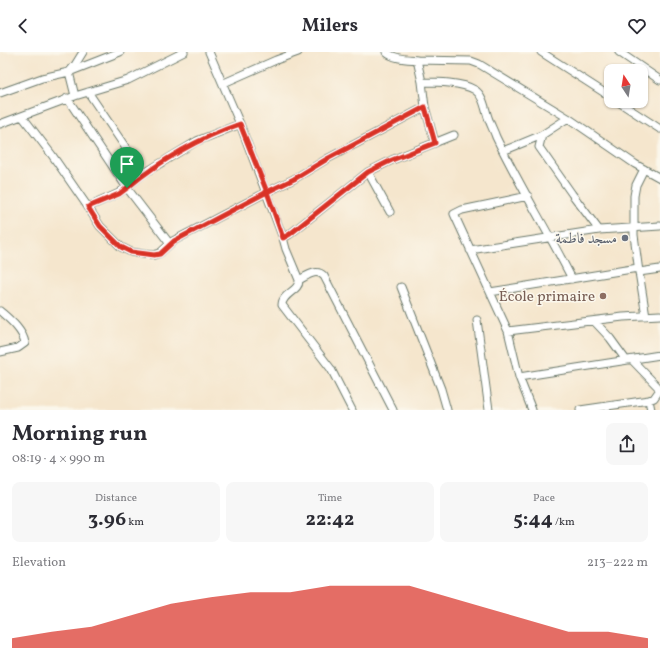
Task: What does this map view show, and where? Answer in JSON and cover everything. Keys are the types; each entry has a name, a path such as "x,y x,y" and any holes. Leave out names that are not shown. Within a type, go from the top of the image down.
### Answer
{"street":[{"path":"68,72 75,65 83,52"},
{"path":"0,93 42,78 68,72 120,52"},
{"path":"0,124 67,98 128,80 184,52"},
{"path":"209,52 224,83 267,192 286,249 299,280 300,284 286,295 282,301 282,305 331,369 352,410"},
{"path":"224,83 298,52"},
{"path":"386,52 395,57 417,60 471,61 479,64 568,118 644,169 660,178"},
{"path":"541,52 604,92"},
{"path":"618,52 660,80"},
{"path":"417,60 422,82 425,107 435,143"},
{"path":"68,72 75,96"},
{"path":"422,82 458,84 475,90 481,95 489,120 503,151 551,237 572,279"},
{"path":"88,92 130,154 135,165 143,174"},
{"path":"67,98 127,188 170,244"},
{"path":"22,116 52,155 100,226 113,240 121,247 131,252 154,255 160,254 174,241 294,179 327,159 425,107"},
{"path":"628,108 660,129"},
{"path":"503,151 542,135 568,118"},
{"path":"88,207 119,194 143,174 197,141 240,124"},
{"path":"283,238 368,172 392,160 454,135"},
{"path":"542,135 539,147 599,230"},
{"path":"644,169 636,184 634,196 634,235 646,316"},
{"path":"368,172 390,212"},
{"path":"528,196 462,210 456,212 454,217 508,332 519,377 532,410"},
{"path":"470,250 599,230 660,226"},
{"path":"490,292 638,270 660,269"},
{"path":"299,280 317,272 320,272 324,276 393,410"},
{"path":"402,287 441,389 447,410"},
{"path":"0,311 19,330 25,343 18,348 0,352"},
{"path":"508,332 594,321 660,315"},
{"path":"477,320 488,410"},
{"path":"580,410 649,400 659,395 658,387 629,360 594,321"},
{"path":"519,377 660,355"},
{"path":"649,400 651,410"}],"place":[{"name":"مسجد فاطمة","path":"625,238"},
{"name":"École primaire","path":"603,296"}],"route":[{"path":"127,188 119,194 88,207 100,226 113,240 121,247 131,252 149,255 160,254 174,241 267,192 283,238 290,234 353,182 368,172 392,160 435,143 425,107 327,159 294,179 267,192 240,124 219,131 197,141 143,174 127,188"}]}
